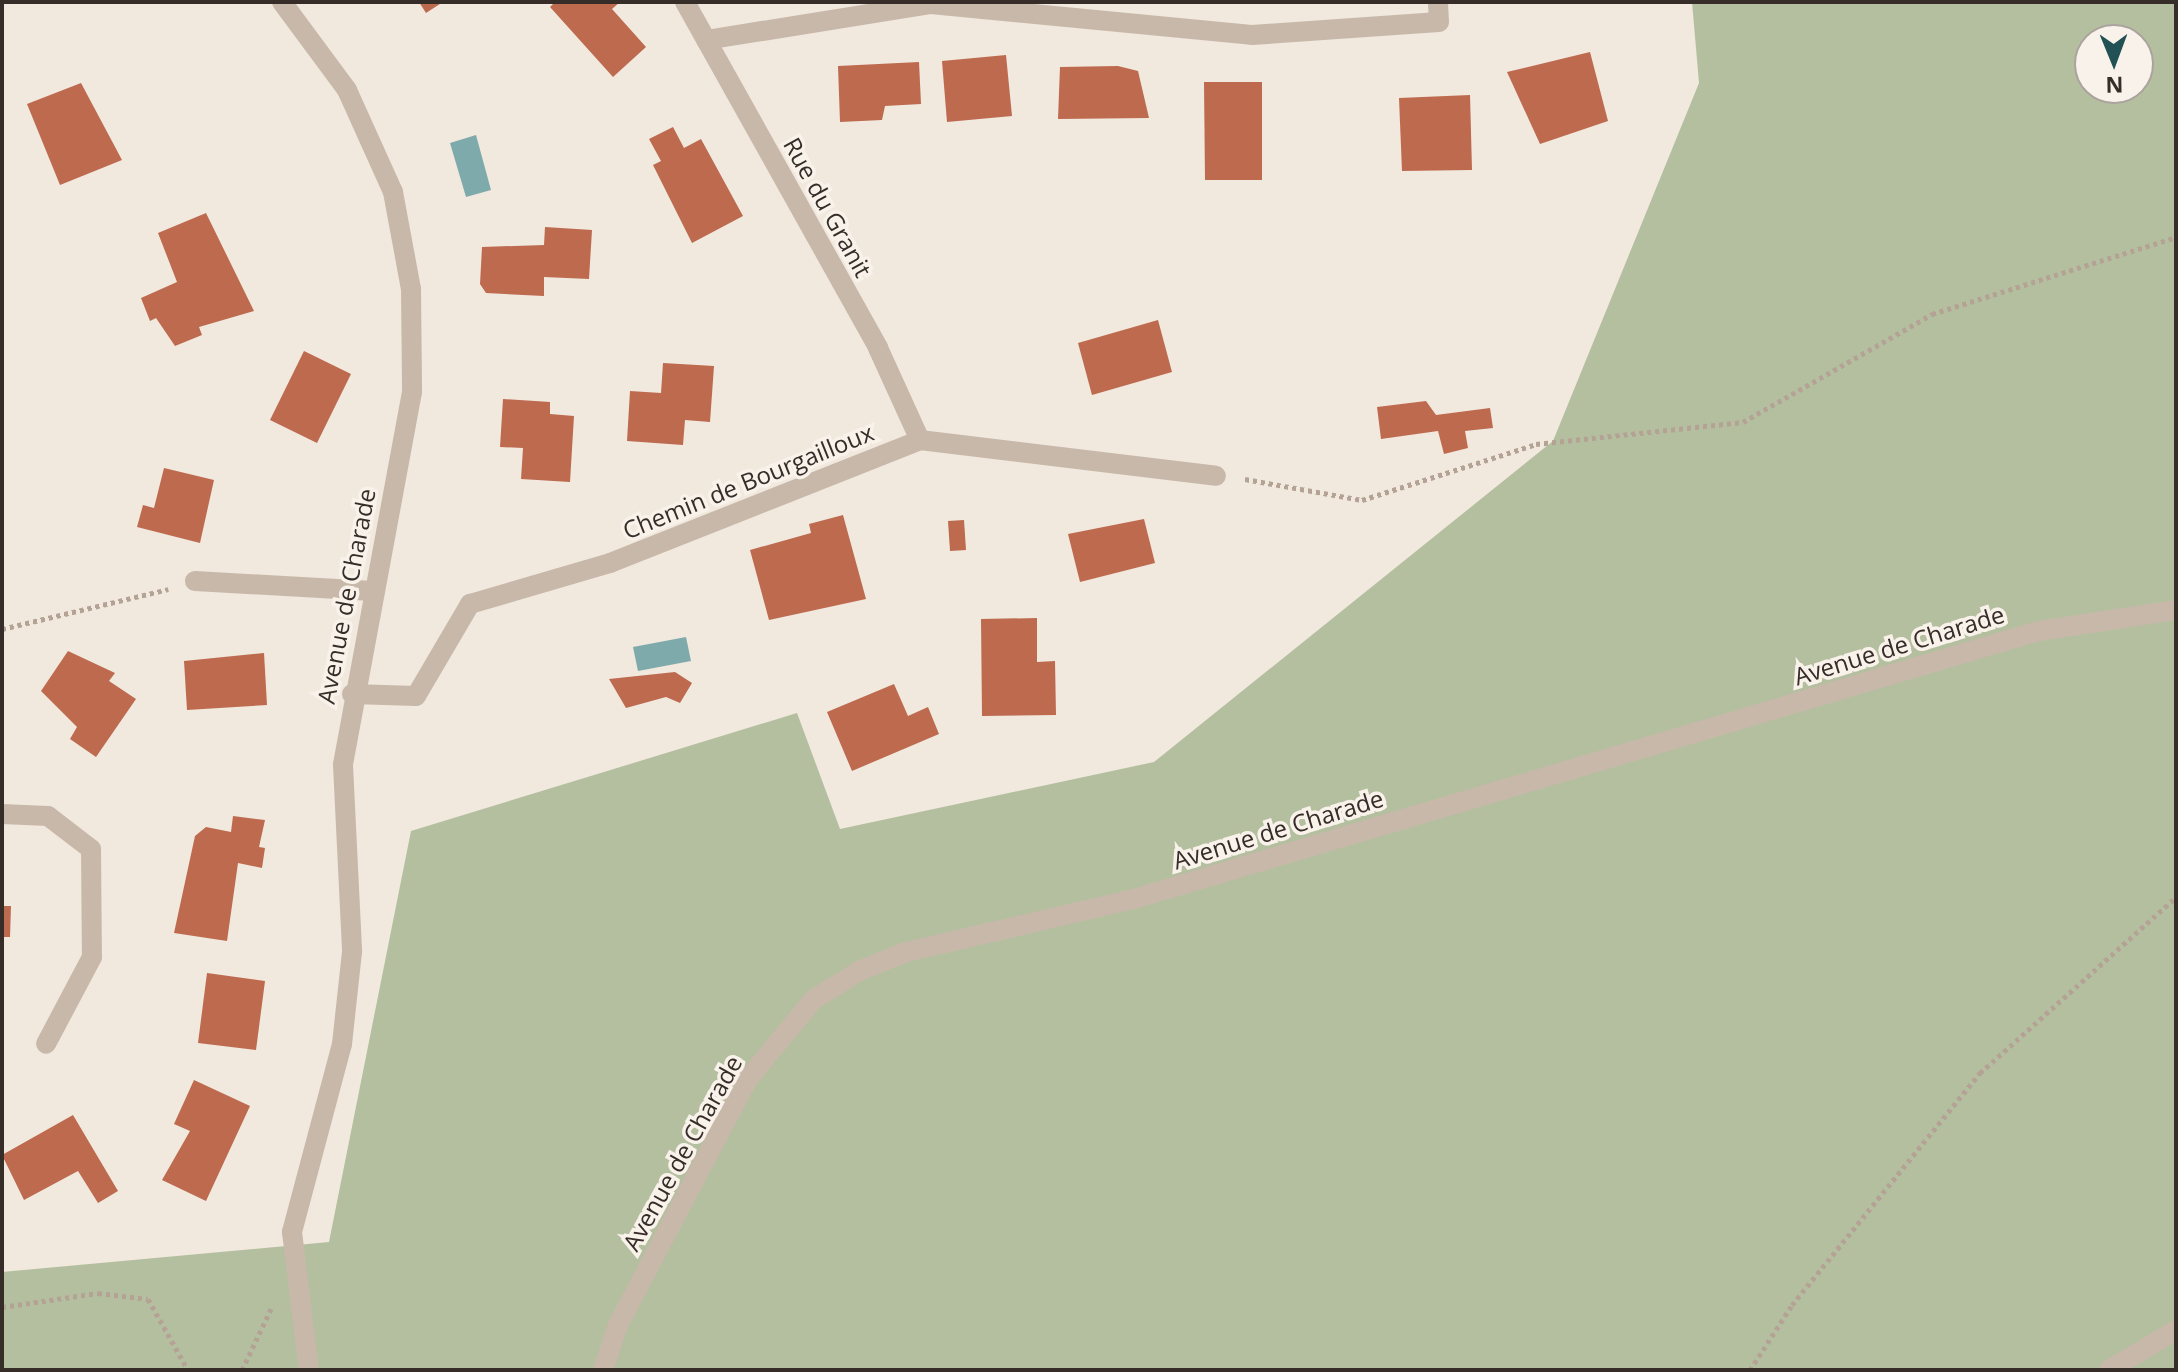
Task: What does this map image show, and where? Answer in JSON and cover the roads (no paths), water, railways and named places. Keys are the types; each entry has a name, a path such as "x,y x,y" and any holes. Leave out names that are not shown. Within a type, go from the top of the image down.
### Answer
{"street":[{"name":"Avenue de Charade","path":"282,2 347,90 393,192 411,289 412,392 352,694 343,765 347,998 342,1044 301,1182 294,1271 309,1370"},
{"name":"Rue du Granit","path":"685,2 878,348 920,440"},
{"path":"706,40 931,4 1252,35 1439,22 1438,2"},
{"name":"Chemin de Bourgailloux","path":"352,694 416,696 470,604 610,563 920,440 1216,476"},
{"path":"195,581 373,591"},
{"name":"Avenue de Charade","path":"603,1370 618,1325 747,1080 813,1000 859,971 906,952 1130,900 2039,631 2176,610"},
{"path":"2,814 48,816 91,849 92,957 46,1044"},
{"path":"2109,1370 2176,1330"}],"water":[{"path":"476,135 491,190 466,197 450,143"},
{"path":"686,637 691,661 638,671 633,647"}]}
